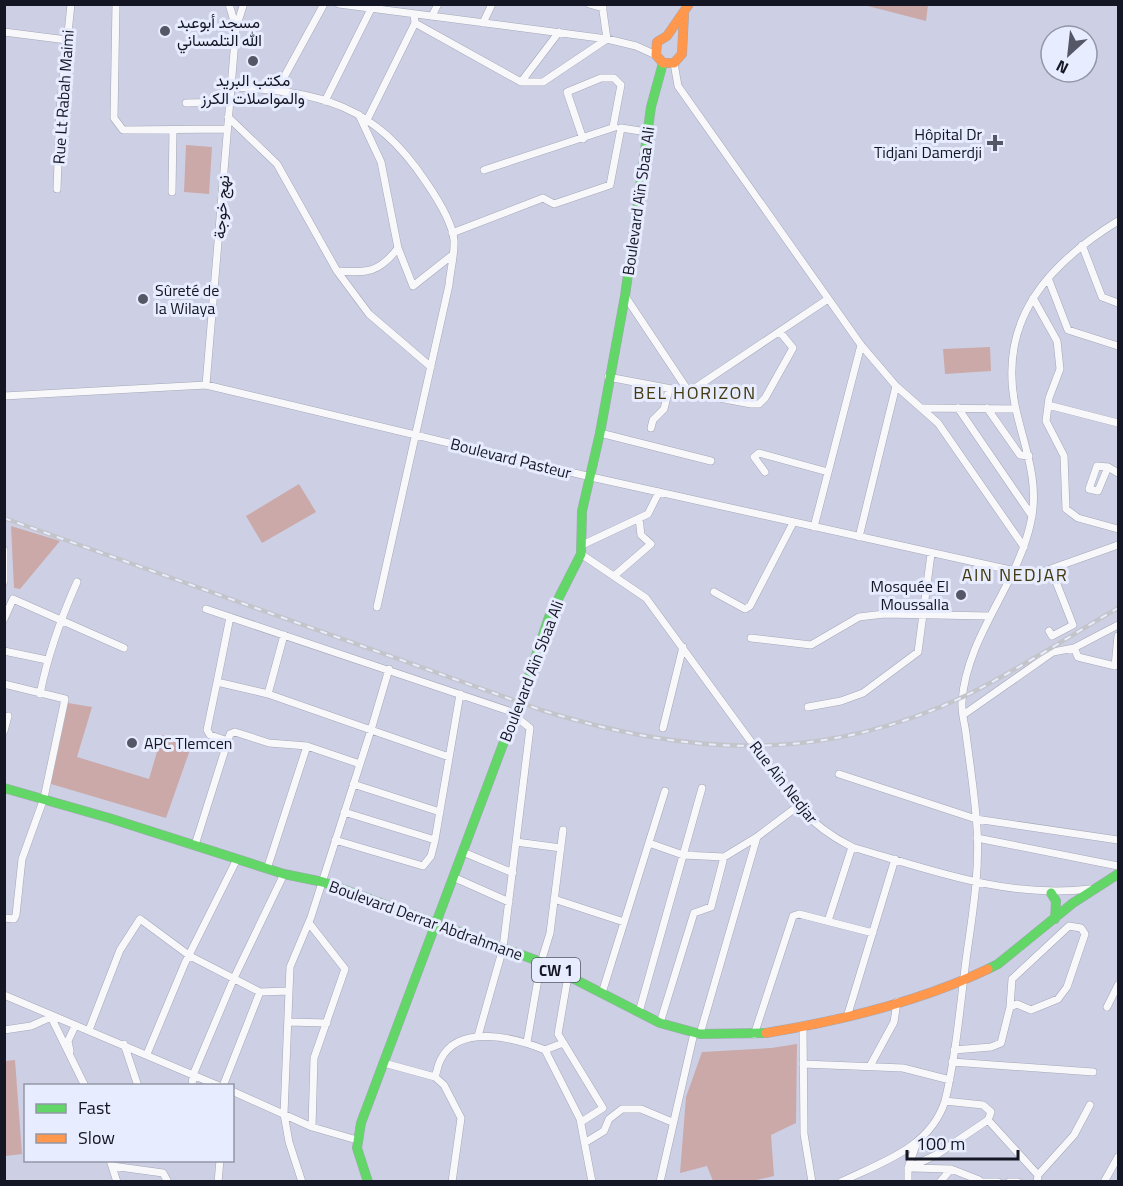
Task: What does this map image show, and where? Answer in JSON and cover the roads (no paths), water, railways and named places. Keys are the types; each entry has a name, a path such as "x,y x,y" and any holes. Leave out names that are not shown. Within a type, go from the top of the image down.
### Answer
{"main road":[{"path":"684,15 682,54 674,63 660,59 657,42 667,36 684,15 689,4"},
{"path":"667,36 681,43"},
{"name":"Boulevard Aïn Sbaa Ali","path":"368,1182 358,1155 357,1140 361,1123 434,922 525,688 549,617 581,549 582,511 600,433 608,377 625,296 647,132 660,59"},
{"name":"Boulevard Derrar Abdrahmane","path":"4,788 44,798 267,869 323,882 541,962 660,1023 697,1034 754,1035 803,1027 847,1017 963,981 998,964 1095,889 1119,874"},
{"name":"Boulevard Derrar Abdrahmane","path":"1095,889 1119,883"},
{"path":"1051,893 1056,901 1055,919"}],"street":[{"name":"Rue Lt Rabah Maimi","path":"57,189 71,4"},
{"path":"116,4 114,118 123,130 226,129"},
{"path":"229,4 235,9 243,5"},
{"name":"نهج خوجة","path":"229,4 236,28"},
{"path":"277,90 324,4"},
{"path":"339,4 371,9 391,8 414,14 607,39 632,45 660,59"},
{"path":"432,16 438,4"},
{"path":"483,23 492,4"},
{"path":"589,4 602,6 607,39"},
{"name":"نهج خوجة","path":"206,385 226,129 232,87 236,28 243,5"},
{"path":"325,101 371,9"},
{"path":"368,118 415,23 414,14"},
{"path":"415,23 521,82 543,81 607,39"},
{"path":"4,32 67,40"},
{"path":"521,82 560,32"},
{"path":"632,45 657,42"},
{"path":"674,63 678,86 861,345 896,386 938,423 1024,547"},
{"path":"583,139 567,92 601,78 614,78 621,85 613,127"},
{"path":"232,87 277,90 325,101 368,118 412,161 432,191 452,233 454,241 449,285 377,607"},
{"path":"186,103 230,102"},
{"path":"360,115 381,162 398,248 413,286 451,256"},
{"path":"228,117 277,164 337,271 369,314 431,367"},
{"path":"484,171 613,127 647,132"},
{"path":"452,233 543,198 555,204 610,185 621,128"},
{"path":"172,192 173,130"},
{"path":"841,1182 916,1145 936,1123 945,1101 950,1080 976,882 976,819 962,702 970,666 990,616 1015,571 1032,516 1034,484 1016,409 1012,381 1014,353 1025,310 1048,278 1082,245 1119,221"},
{"path":"1082,245 1101,297 1119,303"},
{"path":"337,271 368,272 388,262 398,248"},
{"path":"1048,278 1068,330 1119,346"},
{"path":"625,296 689,393"},
{"path":"1033,298 1057,341 1060,369 1048,405 1046,421 1064,456 1066,509 1078,518 1119,529"},
{"path":"689,393 828,299"},
{"path":"608,377 759,404 765,398 793,348 780,332"},
{"path":"814,528 861,345"},
{"name":"Boulevard Pasteur","path":"4,396 206,385 591,477 1015,571 1042,572 1119,545"},
{"path":"859,537 896,386"},
{"path":"651,428 652,420 664,409 669,389"},
{"path":"1048,405 1119,423"},
{"path":"923,408 1016,409"},
{"path":"958,408 1032,516"},
{"path":"987,408 1020,455 1029,456"},
{"path":"600,433 711,461"},
{"path":"765,472 754,457 759,453 828,472"},
{"path":"1108,467 1119,473"},
{"path":"581,549 648,514 659,492"},
{"path":"614,576 651,544 640,535 639,518"},
{"path":"714,592 745,609 750,606 793,523"},
{"name":"Rue Ain Nedjar","path":"581,549 646,598 798,806 814,824 852,847 976,882 1028,892 1051,893 1095,889"},
{"path":"4,550 4,581"},
{"path":"808,707 841,701 863,693 918,652 931,554"},
{"path":"1049,631 1052,636 1073,625 1051,569"},
{"path":"40,694 47,660 60,620 77,582"},
{"path":"4,619 12,598 124,648"},
{"path":"206,609 509,711 530,728 503,948 478,1036"},
{"path":"751,638 802,646 811,645 859,617 990,616"},
{"path":"228,741 208,733 230,617"},
{"path":"963,715 1053,652 1074,648 1119,625"},
{"path":"268,693 284,635"},
{"path":"1074,648 1077,657 1117,667 1119,636"},
{"path":"663,728 683,647"},
{"path":"4,651 47,660"},
{"path":"302,1182 289,1142 284,1114 290,967 323,882 389,669"},
{"path":"217,682 268,693 449,757"},
{"path":"4,684 65,699 44,798 22,859 16,915 14,920 4,918"},
{"path":"335,840 423,866 431,856 435,840 460,694"},
{"path":"4,731 8,716"},
{"path":"195,845 230,734 235,732 269,743 308,746 360,764"},
{"path":"267,869 308,746"},
{"path":"839,774 976,819 1119,840"},
{"path":"353,784 440,812"},
{"path":"639,1012 702,788"},
{"path":"602,993 665,791"},
{"path":"648,843 683,855 723,857 758,837 798,806"},
{"path":"344,813 435,840"},
{"path":"527,1042 541,962 550,933 563,830"},
{"path":"660,1182 672,1122 758,837"},
{"path":"977,838 1119,866"},
{"path":"516,842 561,848"},
{"path":"828,921 852,847"},
{"path":"463,852 513,873"},
{"path":"660,1023 694,913 711,907 723,857"},
{"path":"147,1054 190,956 237,859"},
{"path":"847,1017 896,859"},
{"path":"192,1084 193,1075 234,978 284,874"},
{"path":"453,877 509,902"},
{"path":"554,899 624,922"},
{"path":"754,1035 791,917 799,914 873,933"},
{"path":"89,1030 120,950 138,920 142,920 190,956 260,992 289,991"},
{"path":"309,923 345,969 314,1058 312,1126"},
{"path":"954,1050 991,1047 1001,1043 1010,1007 1012,979 1069,926 1081,928 1085,934 1067,987 1058,999 1031,1010 1017,1004 1010,1007"},
{"path":"568,976 558,1034 603,1108 581,1122"},
{"path":"1107,1007 1119,985"},
{"path":"222,1084 260,992"},
{"path":"4,995 51,1017 124,1044 216,1084"},
{"path":"870,1066 894,1022 897,1002"},
{"path":"4,1030 31,1026 51,1017"},
{"path":"51,1017 83,1084"},
{"path":"288,1022 327,1023"},
{"path":"75,1026 68,1041 76,1068"},
{"path":"803,1027 804,1134 812,1182"},
{"path":"435,1077 441,1058 448,1050 457,1043 478,1036 527,1042 545,1050 581,1122 592,1182"},
{"path":"124,1044 137,1084"},
{"path":"545,1050 563,1044"},
{"path":"952,1062 1093,1072"},
{"path":"384,1063 435,1077 444,1085 461,1119 452,1182"},
{"path":"803,1064 903,1068 950,1080"},
{"path":"234,1092 312,1126 357,1140"},
{"path":"908,1168 936,1155 988,1120 991,1112 983,1106 945,1101"},
{"path":"988,1120 1038,1178 1074,1135 1090,1105"},
{"path":"586,1142 604,1131 609,1119 622,1109 641,1109 672,1122"},
{"path":"908,1182 908,1168 916,1145"},
{"path":"1104,1182 1119,1157"},
{"path":"218,1182 220,1162"},
{"path":"117,1182 111,1163 163,1173 168,1182"},
{"path":"908,1168 951,1169 979,1181 998,1182"},
{"path":"940,1182 951,1169"},
{"path":"1009,1182 1018,1182"}],"railway":[{"path":"4,518 541,710 649,737 702,744 755,746 807,742 859,733 912,718 985,686 1118,608"}],"place":[{"name":"مسجد أبوعبد الله التلمساني","path":"165,31"},
{"name":"مكتب البريد والمواصلات الكرز","path":"253,61"},
{"name":"Hôpital Dr Tidjani Damerdji","path":"995,143"},
{"name":"Sûreté de la Wilaya","path":"143,299"},
{"name":"Mosquée El Moussalla","path":"961,595"},
{"name":"APC Tlemcen","path":"132,743"}],"district":[{"name":"BEL HORIZON","path":"695,392"},
{"name":"AIN NEDJAR","path":"1015,574"}]}
